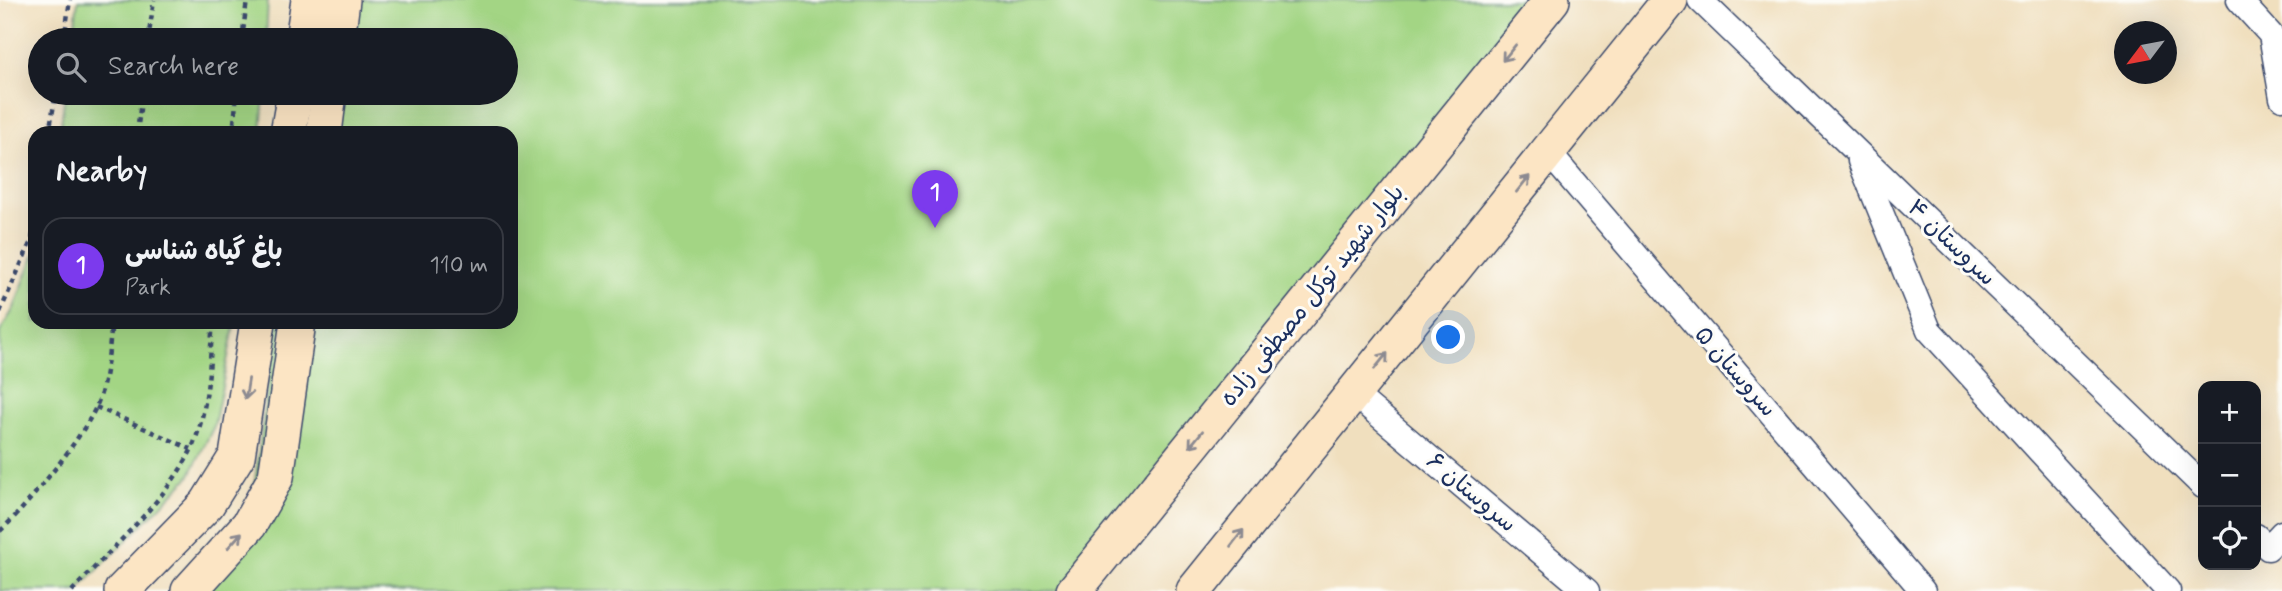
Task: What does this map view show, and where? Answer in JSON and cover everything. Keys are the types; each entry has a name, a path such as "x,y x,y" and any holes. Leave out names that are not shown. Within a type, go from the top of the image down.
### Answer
{"main road":[{"path":"305,28 309,0"},
{"path":"338,28 342,0"},
{"name":"بلوار شهید توکل مصطفی زاده","path":"1074,591 1552,0"},
{"path":"1194,591 1670,0"},
{"path":"289,126 293,105"},
{"path":"325,126 328,105"},
{"path":"122,591 207,504 237,456 257,329"},
{"path":"189,591 249,525 276,477 297,329"}],"street":[{"name":"سروستان ۴","path":"1700,0 2198,481"},
{"path":"2239,0 2277,29 2282,98"},
{"path":"1856,151 1929,330 2168,591"},
{"name":"سروستان ۵","path":"1548,152 1923,591"},
{"name":"سروستان ۶","path":"1354,394 1587,591"}],"path":[{"path":"66,28 70,0"},
{"path":"150,28 154,0"},
{"path":"244,28 247,0"},
{"path":"50,126 54,105"},
{"path":"137,126 140,105"},
{"path":"234,126 236,105"},
{"path":"0,312 28,248"},
{"path":"0,531 62,457 96,407 107,363 111,329"},
{"path":"72,591 163,491 191,449 205,407 213,329"},
{"path":"96,407 191,449"}],"green space":[{"path":"78,0 268,0 267,28 74,28"},
{"path":"320,0 1543,0 1067,591 191,591 249,525 275,329 518,329 518,126 303,126 306,105 518,105 518,28 316,28"},
{"path":"64,105 263,105 262,126 61,126"},
{"path":"28,271 28,329 234,329 214,426 189,477 77,591 0,591 0,332 14,308"}],"place":[{"name":"باغ گیاه شناسی","path":"935,228"}]}
